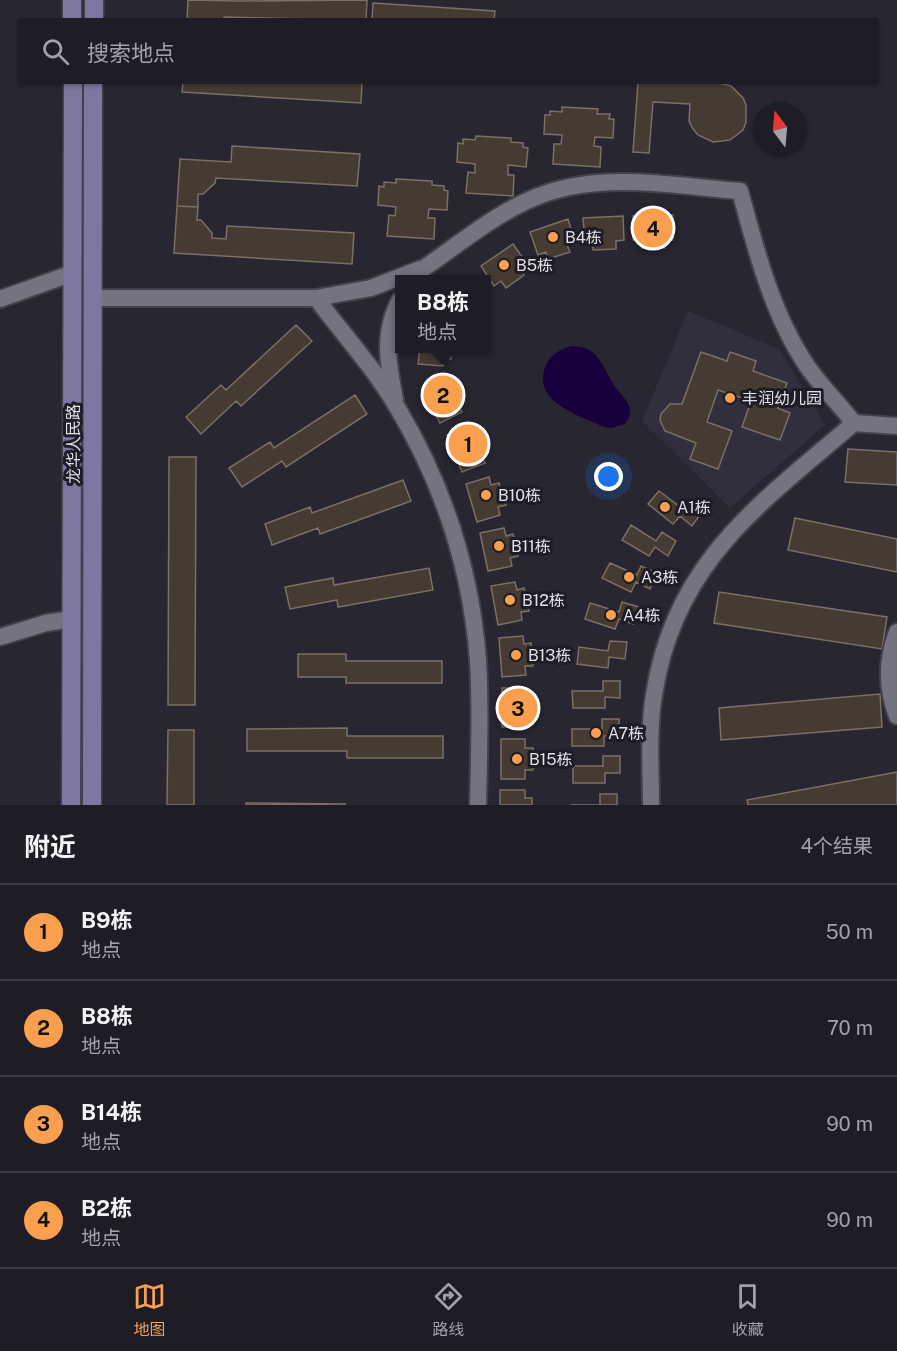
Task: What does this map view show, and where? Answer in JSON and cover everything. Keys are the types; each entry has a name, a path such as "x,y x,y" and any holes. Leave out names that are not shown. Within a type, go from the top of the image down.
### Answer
{"main road":[{"path":"72,0 72,18"},
{"path":"94,0 94,18"},
{"name":"龙华人民路","path":"71,805 74,84"},
{"name":"龙华人民路","path":"92,805 93,84"}],"street":[{"path":"418,274 506,213 534,198 564,188 616,183 740,190 766,278 792,337 807,365 854,423"},
{"path":"0,299 73,273"},
{"path":"92,298 316,298 371,288 395,281"},
{"path":"316,298 396,406 432,475 458,547 467,584 478,661 478,805"},
{"path":"395,311 387,348 396,406"},
{"path":"651,805 653,697 665,646 685,598 698,575 729,534 854,423 897,426"},
{"path":"0,638 46,623 72,620"},
{"path":"897,632 888,675 889,689 897,716"}],"shaded area":[{"name":"丰润幼儿园","path":"688,311 779,349 825,425 730,508 642,421"},
{"path":"572,346 589,350 599,358 630,407 629,418 625,424 611,428 604,427 570,412 551,398 545,389 543,378 546,365 557,353"}],"building":[{"path":"188,0 367,0 366,18 187,18"},
{"path":"373,3 495,11 494,18 372,18"},
{"path":"183,84 362,84 361,103 182,92"},
{"path":"638,84 722,84 731,86 743,98 746,105 746,122 743,130 730,140 713,142 698,135 693,129 689,121 690,104 653,102 649,153 633,152"},
{"path":"562,107 598,109 597,114 610,114 609,119 614,119 613,138 595,137 594,146 601,147 600,167 553,164 554,144 561,144 562,135 544,134 545,115 550,115 550,111 562,112"},
{"path":"476,136 511,138 511,142 523,143 523,147 528,148 526,167 508,165 508,175 514,175 513,196 466,193 468,172 475,173 475,164 457,162 458,143 463,144 463,139 475,140"},
{"path":"232,146 360,154 357,186 216,178 215,183 203,194 198,194 198,207 177,206 180,159 231,162"},
{"path":"396,179 432,181 432,185 444,186 444,190 448,191 447,210 429,209 428,218 435,218 434,239 387,236 389,215 395,216 396,207 378,205 379,186 384,187 384,182 396,183"},
{"path":"177,206 198,207 197,220 201,220 212,233 212,238 226,239 227,226 354,233 352,264 174,253"},
{"path":"673,215 673,240 664,240 665,248 642,248 642,240 633,240 633,216"},
{"path":"623,216 624,240 616,241 616,249 593,250 593,242 585,242 583,218"},
{"name":"B4栋","path":"568,219 575,242 567,245 570,252 548,259 546,252 538,255 530,232"},
{"name":"B5栋","path":"513,244 527,264 520,268 524,275 506,288 501,281 494,286 491,275 487,275 481,266"},
{"path":"296,325 312,341 241,406 236,401 201,434 186,417 221,385 226,390"},
{"path":"701,352 727,361 730,352 756,361 753,371 787,383 778,408 790,413 780,440 742,427 751,401 718,390 707,422 732,431 718,469 690,459 696,443 665,431 660,420 661,414 670,404 682,404"},
{"path":"419,353 452,353 451,359 443,358 443,366 418,364"},
{"path":"443,377 447,385 454,381 465,401 458,405 462,412 440,423 422,388"},
{"path":"355,395 367,414 286,467 282,461 242,487 229,468 270,442 274,448"},
{"path":"470,426 473,434 480,431 489,452 481,455 485,463 462,472 447,435"},
{"path":"848,449 897,452 897,485 845,482"},
{"path":"169,457 196,457 195,705 168,705"},
{"name":"B10栋","path":"489,477 491,485 499,483 506,505 498,507 500,515 477,522 466,484"},
{"path":"403,480 411,501 320,534 318,528 272,545 265,524 310,507 312,513"},
{"name":"A1栋","path":"659,491 683,509 689,502 702,512 692,526 680,516 673,524 648,504"},
{"path":"795,518 897,539 897,572 788,550"},
{"path":"631,525 656,541 662,532 676,541 668,556 655,547 649,556 622,540"},
{"name":"B11栋","path":"504,528 506,536 513,534 518,556 510,558 512,566 488,571 480,533"},
{"name":"A3栋","path":"610,563 637,575 641,566 657,573 650,589 636,582 631,592 602,578"},
{"path":"429,568 433,590 338,607 337,600 290,609 285,587 333,578 334,585"},
{"name":"B12栋","path":"515,582 517,590 524,588 529,611 521,612 522,620 498,625 491,586"},
{"path":"719,592 887,617 882,649 714,623"},
{"name":"A4栋","path":"622,602 639,607 633,624 619,619 615,629 585,619 590,603 619,612"},
{"name":"B13栋","path":"523,636 524,644 531,643 533,666 525,666 526,675 502,677 499,638"},
{"path":"610,641 627,642 625,659 609,657 608,668 577,664 579,647 608,651"},
{"path":"298,654 346,654 346,661 442,661 442,683 346,683 346,677 298,677"},
{"path":"603,681 620,681 620,698 605,697 605,708 573,708 572,691 603,691"},
{"path":"502,688 526,688 526,696 534,696 534,719 526,719 526,727 502,727"},
{"path":"880,694 882,727 721,740 719,708"},
{"name":"A7栋","path":"602,719 619,719 619,736 604,736 604,746 572,746 572,729 602,729"},
{"path":"347,728 347,736 443,736 443,758 347,758 347,751 247,751 247,729"},
{"path":"168,730 194,730 194,805 167,805"},
{"name":"B15栋","path":"501,739 525,739 525,748 533,748 533,770 525,770 525,779 501,779"},
{"path":"603,756 620,756 620,773 605,773 605,783 573,783 573,766 603,766"},
{"path":"897,772 897,805 748,805 747,800"},
{"path":"500,790 525,790 525,798 532,798 532,805 500,805"},
{"path":"600,794 617,794 617,805 600,805"},
{"path":"246,803 346,804 246,805"}],"place":[{"name":"B2栋","path":"653,228"},
{"name":"B4栋","path":"553,237"},
{"name":"B5栋","path":"504,265"},
{"name":"B8栋","path":"443,395"},
{"name":"丰润幼儿园","path":"730,398"},
{"name":"B9栋","path":"468,444"},
{"name":"B10栋","path":"486,495"},
{"name":"A1栋","path":"665,507"},
{"name":"B11栋","path":"499,546"},
{"name":"A3栋","path":"629,577"},
{"name":"B12栋","path":"510,600"},
{"name":"A4栋","path":"611,615"},
{"name":"B13栋","path":"516,655"},
{"name":"B14栋","path":"518,708"},
{"name":"A7栋","path":"596,733"},
{"name":"B15栋","path":"517,759"}]}
